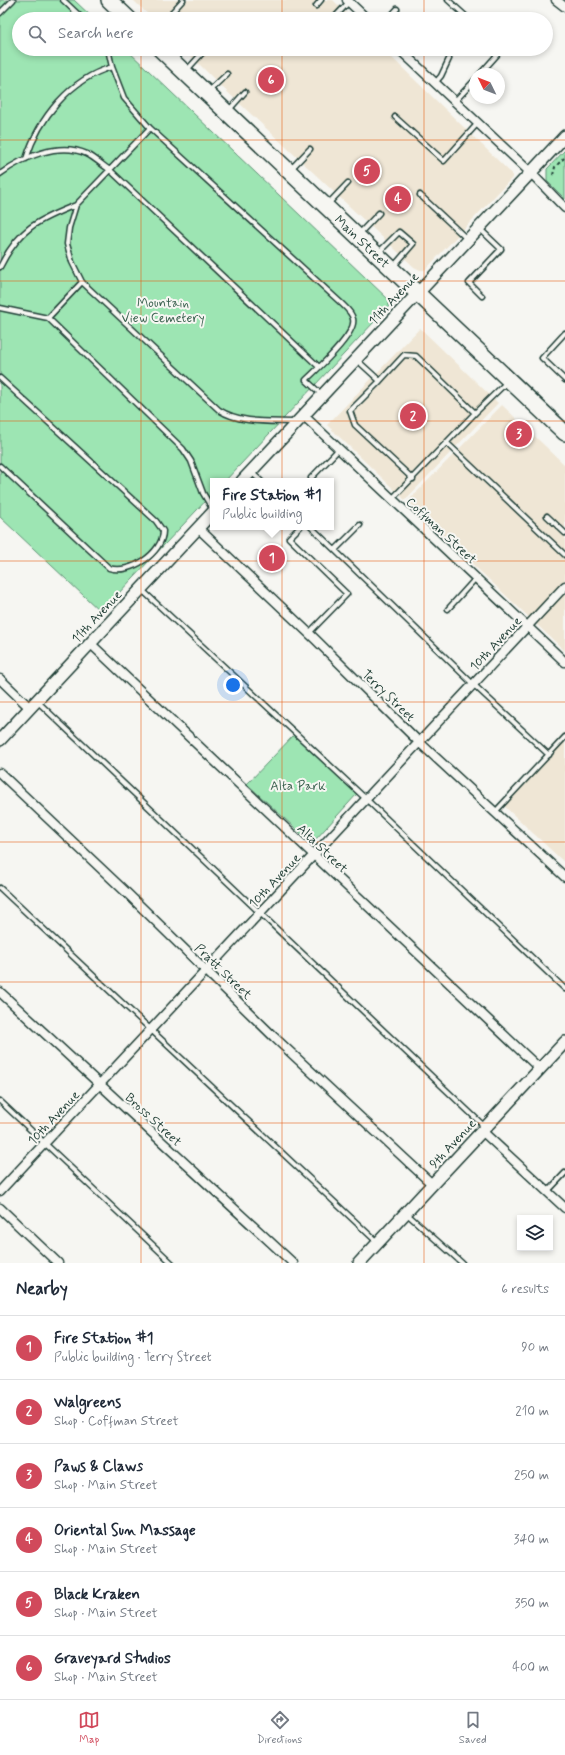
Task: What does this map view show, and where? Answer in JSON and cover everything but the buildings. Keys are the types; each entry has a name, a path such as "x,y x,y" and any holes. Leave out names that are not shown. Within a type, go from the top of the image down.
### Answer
{"highway":[{"path":"109,0 122,12"},
{"name":"Main Street","path":"167,56 565,433"}],"street":[{"path":"556,0 565,7"},
{"path":"348,1 360,12"},
{"path":"406,56 531,173 565,208"},
{"name":"11th Avenue","path":"245,478 565,136"},
{"name":"Coffman Street","path":"300,418 339,449 565,662"},
{"name":"11th Avenue","path":"0,740 210,514"},
{"name":"Terry Street","path":"198,528 309,633 419,742 565,877"},
{"name":"10th Avenue","path":"0,1191 565,586"},
{"name":"Alta Street","path":"90,643 540,1069"},
{"path":"0,679 33,704"},
{"name":"Pratt Street","path":"0,773 129,895 274,1037 432,1184"},
{"name":"Bross Street","path":"0,992 293,1263"},
{"name":"9th Avenue","path":"359,1263 565,1042"},
{"path":"484,1129 565,1208"},
{"path":"0,1208 58,1263"}],"lane":[{"path":"0,13 13,0"},
{"path":"63,0 76,12"},
{"path":"173,11 183,0"},
{"path":"316,6 321,0"},
{"path":"448,0 461,12"},
{"path":"339,12 348,1"},
{"path":"394,12 397,9"},
{"path":"110,56 112,67 124,98 150,128 350,313 353,318 354,325 350,333 306,380 322,395"},
{"path":"185,73 200,56"},
{"path":"485,68 495,56"},
{"path":"435,83 441,76 449,59"},
{"path":"26,159 37,131 71,89 88,76 112,67"},
{"path":"207,93 227,74"},
{"path":"455,101 469,86"},
{"path":"227,112 245,92"},
{"path":"395,117 444,161 478,123"},
{"path":"0,267 16,242 29,228 51,215 76,205 150,128"},
{"path":"289,171 310,149"},
{"path":"0,174 26,159 56,150 76,150 86,154 110,170 319,367"},
{"path":"326,207 348,183"},
{"path":"420,195 468,239"},
{"path":"76,205 70,224 67,244 72,262 82,282 219,410 227,415 243,420 300,418"},
{"path":"357,236 379,212"},
{"path":"479,228 501,249 469,283 482,296"},
{"path":"376,255 399,232 413,244 391,269"},
{"path":"48,318 82,282"},
{"path":"0,308 48,318 183,449 191,461 203,493 210,506"},
{"path":"565,333 542,358 565,380"},
{"path":"413,479 355,425 350,411 404,355 416,356 475,413"},
{"path":"356,358 380,380"},
{"path":"0,378 156,521 163,531 162,538 152,552 140,564 119,570 109,568 0,466"},
{"path":"392,499 508,380"},
{"path":"447,444 565,555"},
{"path":"311,478 339,449"},
{"path":"251,472 258,478"},
{"path":"547,516 565,532"},
{"path":"335,550 360,525"},
{"path":"297,530 289,538 347,594 309,633"},
{"path":"314,530 548,755"},
{"path":"448,609 476,578"},
{"path":"141,589 366,799 565,989"},
{"path":"33,704 260,913 484,1129"},
{"path":"495,812 565,737"},
{"path":"0,888 378,1242"},
{"path":"0,1101 172,1263"},
{"path":"547,1192 565,1173"},
{"path":"406,1213 462,1263"}],"path":[{"path":"553,175 555,167 565,157"}],"shaded area":[{"path":"133,0 333,0 345,12 146,12"},
{"path":"191,56 390,56 512,174 512,178 425,270 420,270 414,267"},
{"path":"420,328 498,403 405,500 327,425"},
{"path":"502,405 565,465 565,651 450,543 408,501"},
{"path":"565,732 565,863 501,803"}],"green space":[{"name":"Mountain View Cemetery","path":"0,0 74,0 87,12 12,12 12,56 133,56 389,300 389,306 228,478 210,478 210,496 101,612 0,517"},
{"path":"565,150 565,199 547,181 547,169"},
{"name":"Alta Park","path":"294,735 357,794 316,839 308,840 247,784"}],"place":[{"name":"Graveyard Studios","path":"271,80"},
{"name":"Black Kraken","path":"367,171"},
{"name":"Oriental Sun Massage","path":"398,199"},
{"name":"Walgreens","path":"413,416"},
{"name":"Paws & Claws","path":"519,434"},
{"name":"Fire Station #1","path":"272,558"}]}
